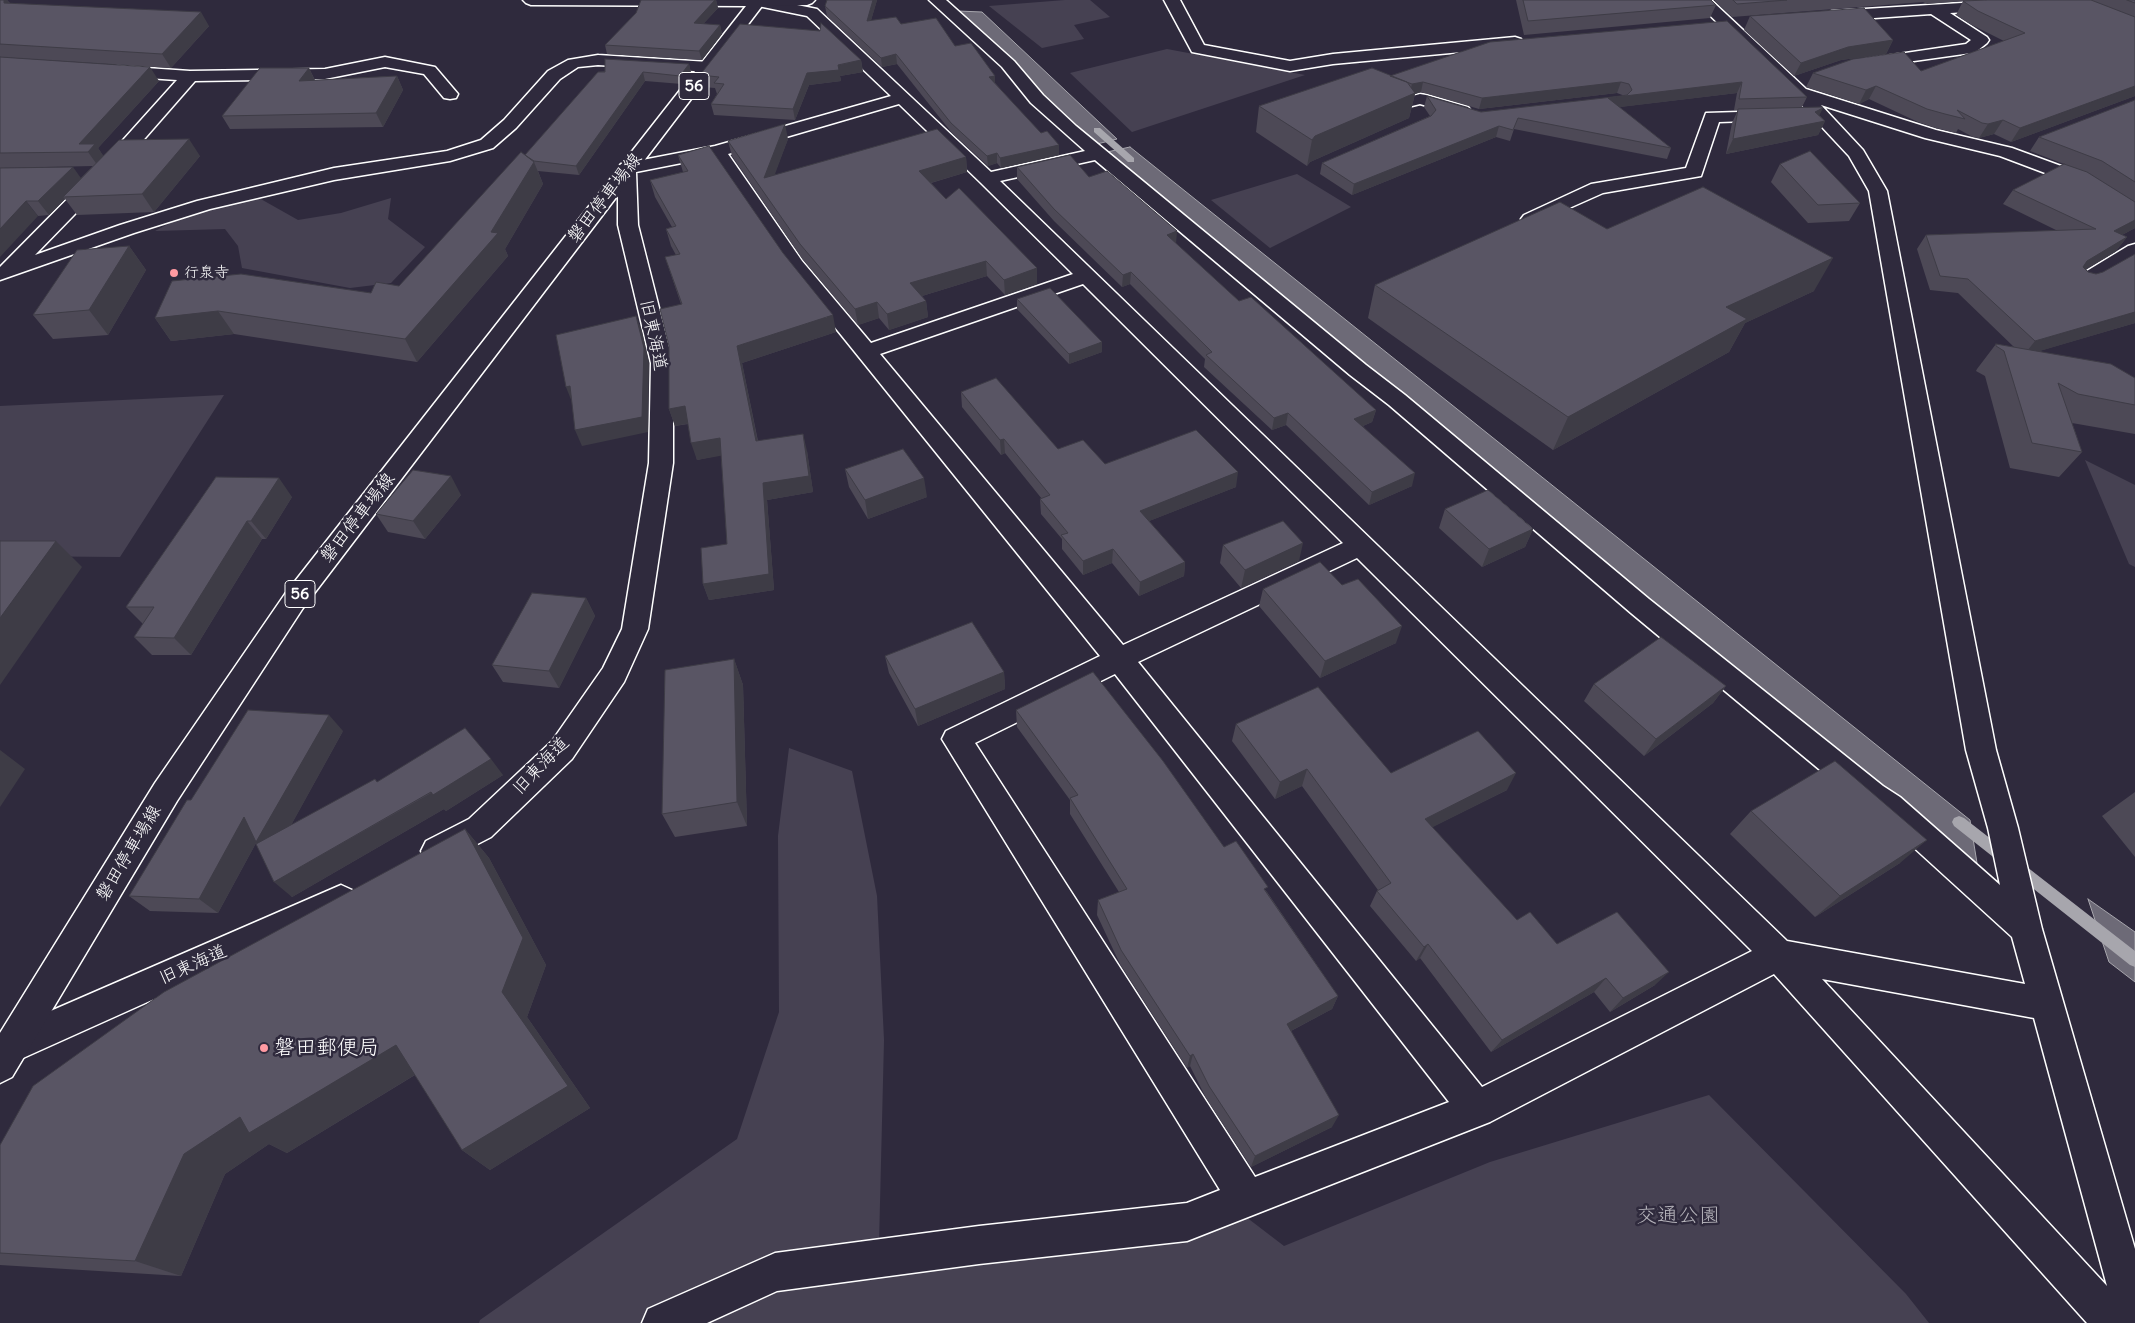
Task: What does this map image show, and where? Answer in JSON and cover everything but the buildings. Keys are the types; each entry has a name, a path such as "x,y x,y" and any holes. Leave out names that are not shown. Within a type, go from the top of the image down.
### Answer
{"street":[{"path":"531,0 807,0"},
{"path":"937,0 1008,64 1037,98 1098,154 1358,370 1397,400 1640,606 1872,795 1889,806 2025,920"},
{"path":"1172,0 1198,49 1336,75"},
{"path":"1702,0 1799,85 1932,134 2006,152 2084,181 2135,213"},
{"path":"1817,18 2035,3 2047,0"},
{"path":"759,1 812,12 1088,276 1360,546 1778,955 2114,1323"},
{"name":"磐田停車場線","path":"5,1056 166,792 294,602 627,168 709,67 759,1"},
{"path":"1851,65 1971,48 1981,40 1935,10"},
{"path":"1290,66 1333,59 1529,41"},
{"path":"2,276 127,229 204,205 334,174 450,156 487,144 510,124 554,75 574,63 598,60 709,67"},
{"path":"104,70 190,76 325,74 385,62 430,70 450,94"},
{"path":"2,276 104,173 190,76"},
{"path":"1363,84 1412,109 1420,99 1478,116"},
{"path":"1799,85 1803,115"},
{"path":"627,168 717,151 903,98"},
{"path":"1512,228 1598,188 1694,172 1712,118 1803,115 1857,154 1878,192 1982,750 2047,1004 2135,1316"},
{"path":"2006,152 2028,145"},
{"path":"717,151 795,265 1119,659 1477,1109"},
{"path":"987,178 1098,154"},
{"name":"旧東海道","path":"414,863 480,828 562,750 614,674 635,629 661,463 662,363 628,225 627,168"},
{"path":"76,174 104,173"},
{"path":"2084,281 2135,250"},
{"path":"865,352 1088,276"},
{"path":"1247,1199 956,739 1119,659 1360,546"},
{"name":"旧東海道","path":"5,1056 365,889"},
{"path":"662,1323 775,1272 979,1245 1187,1222 1477,1109 1778,955 2047,1004"}],"green space":[{"path":"1090,0 1110,17 1074,25 1084,39 1042,48 989,6"},
{"path":"1167,49 1305,75 1132,132 1070,73"},
{"path":"1297,174 1351,207 1270,248 1211,200"},
{"path":"259,198 298,220 341,213 391,198 388,219 425,247 391,283 350,288 242,268 238,246 225,229 155,231 191,212"},
{"path":"224,395 120,557 0,556 0,406"},
{"path":"2085,460 2135,485 2135,567 2129,564"},
{"name":"交通公園","path":"789,748 852,771 877,896 884,1040 879,1243 1233,1207 1284,1246 1490,1162 1709,1095 1906,1294 1929,1323 479,1323 480,1320 737,1139 779,1012 778,836"}],"shaded area":[{"path":"957,11 982,12 1117,139 1089,146"},
{"path":"1130,147 1970,820 1977,863 1951,863 1107,152"},
{"path":"2088,899 2135,932 2135,982 2109,962"}],"waterway":[{"path":"1097,130 1131,160"},
{"path":"1959,822 2135,960"}],"place":[{"name":"行泉寺","path":"174,273"},
{"name":"磐田郵便局","path":"264,1048"}]}
